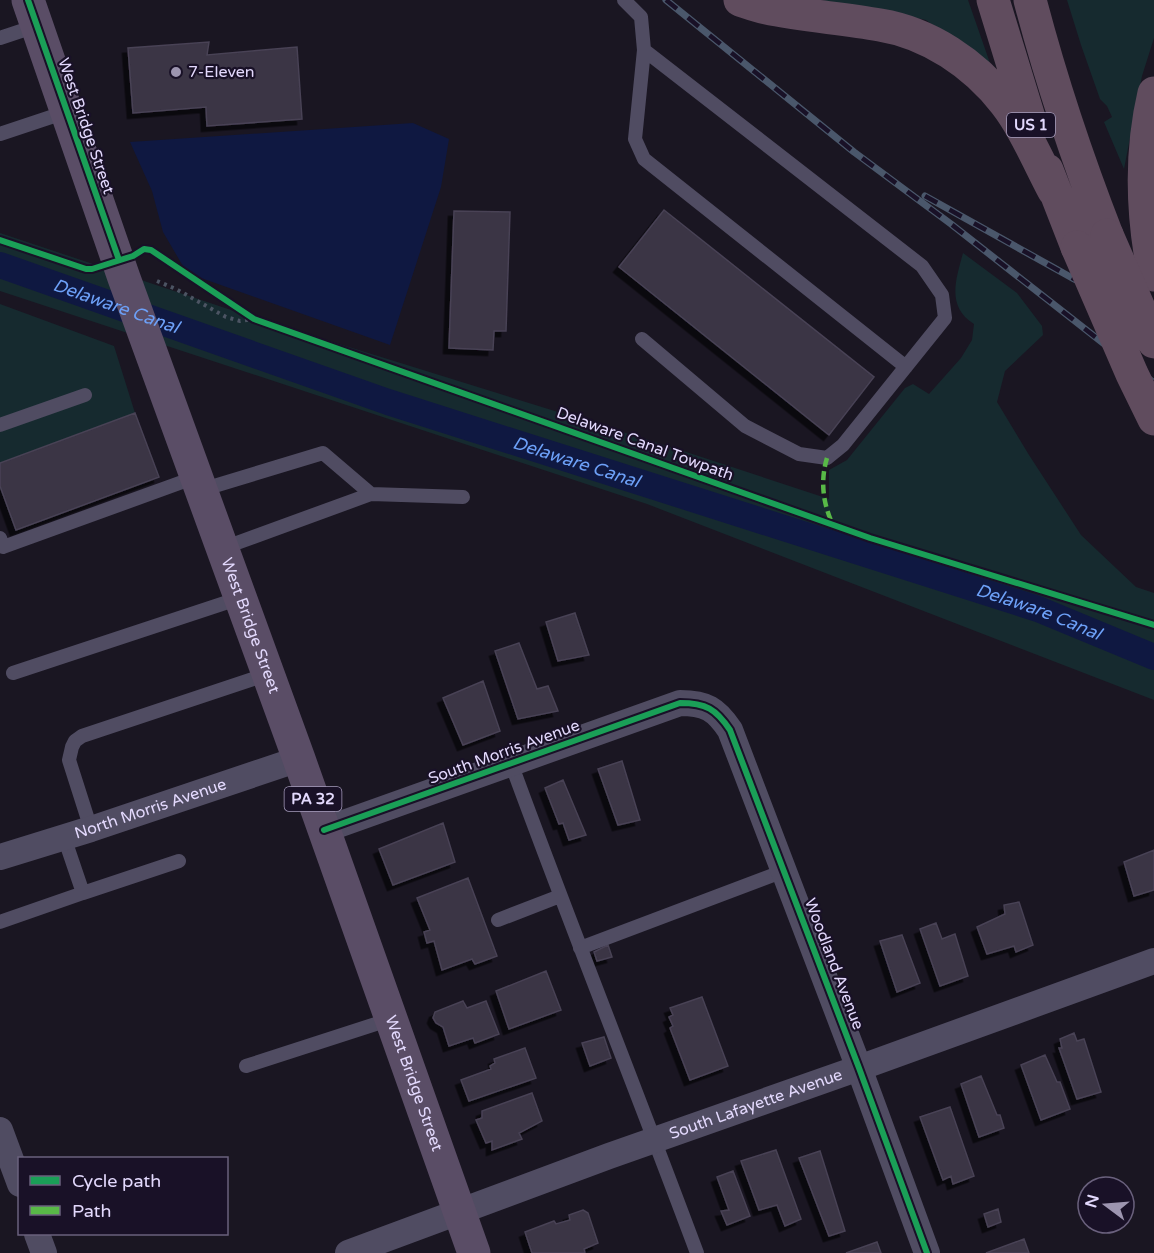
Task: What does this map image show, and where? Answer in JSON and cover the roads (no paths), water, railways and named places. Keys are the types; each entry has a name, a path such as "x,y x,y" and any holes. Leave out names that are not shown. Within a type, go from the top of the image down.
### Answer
{"highway":[{"path":"740,0 766,8 881,25 924,38 946,50 968,65 1006,104 1054,191"},
{"name":"US 1","path":"993,0 1054,191 1132,374 1154,419"},
{"name":"US 1","path":"1030,0 1086,179 1107,235 1154,342"},
{"path":"1154,93 1143,178 1154,275"}],"main road":[{"name":"West Bridge Street","path":"32,13 67,112 139,279 148,346 299,759 474,1253"}],"street":[{"name":"South Morris Avenue","path":"324,830 680,703 693,703"},
{"name":"Woodland Avenue","path":"693,703 707,707 721,716 730,730 927,1253"},
{"name":"North Morris Avenue","path":"0,857 92,829 299,759"},
{"name":"South Lafayette Avenue","path":"348,1253 1154,961"},
{"path":"0,1130 18,1179"},
{"path":"38,1235 44,1253"}],"lane":[{"path":"624,0 641,17 644,50 635,139 644,159 906,367"},
{"path":"0,38 32,13"},
{"path":"642,339 745,426 799,454 827,458 843,445 945,318 942,295 922,266 644,50"},
{"path":"0,134 67,112"},
{"path":"0,425 85,395"},
{"path":"0,538 3,547 199,483 322,453 371,494"},
{"path":"223,548 371,494 463,497"},
{"path":"14,673 240,598"},
{"path":"92,829 69,760 75,741 82,736 115,724 268,674"},
{"path":"511,763 697,1253"},
{"path":"64,837 83,893"},
{"path":"0,922 179,861"},
{"path":"580,948 784,872"},
{"path":"498,920 560,896"},
{"path":"246,1066 390,1019"}],"water":[{"path":"413,123 449,139 441,187 390,345 187,273 163,232 152,191 130,142"}],"waterway":[{"name":"Delaware Canal","path":"0,265 388,402 1038,609 1154,657"}],"railway":[{"path":"666,0 854,152 951,224 1154,383"},
{"path":"925,196 1074,279 1154,320"}],"place":[{"name":"7-Eleven","path":"176,72"}]}
